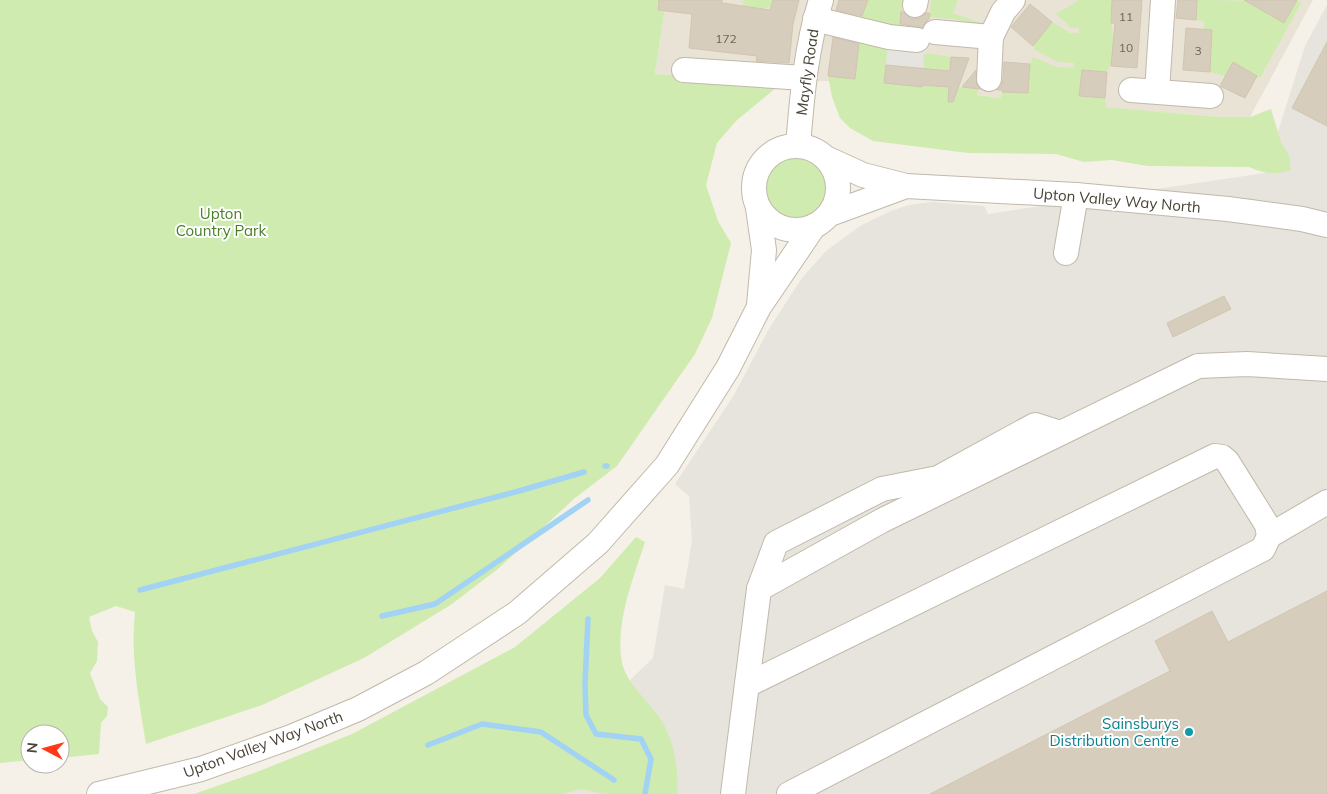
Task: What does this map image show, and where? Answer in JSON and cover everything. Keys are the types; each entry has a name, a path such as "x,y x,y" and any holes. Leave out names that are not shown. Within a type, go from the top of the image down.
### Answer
{"street":[{"path":"1163,0 1168,92"},
{"path":"989,79 991,36 1008,6"},
{"path":"818,10 890,37 991,36"},
{"name":"Mayfly Road","path":"798,146 804,78 818,10"},
{"path":"684,70 804,78"},
{"path":"1131,90 1211,96"},
{"path":"786,146 798,146 807,146 828,159 836,174 838,191 836,202 822,220 807,229 794,230 780,227 767,219 758,208 754,195 754,181 758,168 766,157 786,146"},
{"name":"Upton Valley Way North","path":"828,159 863,175 906,186 1076,195 1228,209 1302,219 1327,225"},
{"name":"Upton Valley Way North","path":"100,794 201,769 291,737 358,709 426,673 517,613 598,543 666,465 728,368 759,306 822,220 906,186"},
{"path":"1066,253 1076,195"},
{"name":"Upton Valley Way North","path":"758,208 764,250 759,306"},
{"path":"759,589 883,520 1198,366 1248,364 1327,369"},
{"path":"733,794 759,589 776,543 882,489 938,478 1035,425 1060,433"},
{"path":"747,685 1215,456 1222,457 1227,462 1267,525 1269,536"},
{"path":"789,794 1263,549 1269,536 1327,502"}],"shaded area":[{"path":"666,0 1313,0 1250,117 1219,117 1007,99 922,87 829,81 783,82 655,74"},
{"path":"1327,5 1327,794 542,794 629,681 653,658 665,585 684,589 692,541 689,496 675,484 734,395 770,327 802,278 826,251 860,226 891,211 909,205 932,202 984,206 988,214 1265,173 1305,46"},
{"path":"928,31 927,53 923,55 924,68 886,65 888,47"}],"green space":[{"name":"Upton Country Park","path":"0,0 666,0 655,74 783,82 736,121 717,143 706,185 718,221 731,243 712,318 695,354 617,466 575,498 499,568 452,604 364,658 262,705 146,744 134,661 135,612 116,606 89,617 92,631 98,642 97,661 90,673 100,699 108,707 107,716 101,723 99,754 70,757 70,724 20,724 20,761 0,763"},
{"path":"744,0 773,0 771,6 763,9 742,6"},
{"path":"868,0 903,0 900,29 860,20"},
{"path":"931,0 958,0 953,13 981,23 976,25 954,19 930,17"},
{"path":"1079,0 1113,0 1113,49 1112,61 1107,72 1082,70 1079,95 1105,98 1105,107 1219,117 1250,117 1271,109 1281,142 1289,156 1291,170 1270,173 1249,167 1148,166 1112,160 1084,162 1056,154 968,153 873,141 850,128 840,118 832,97 828,76 855,79 860,38 888,47 884,83 922,87 923,55 927,53 951,57 950,87 978,89 977,95 1001,98 1002,92 1028,93 1030,64 1033,57 1057,67 1074,68 1074,63 1058,62 1035,50 1033,46 1052,22 1070,33 1079,33 1079,28 1071,28 1056,14"},
{"path":"1197,0 1296,1 1301,3 1260,78 1233,62 1225,76 1210,72 1212,30 1204,29 1204,21 1196,20"},
{"path":"797,157 809,160 819,166 825,176 828,188 825,200 819,210 809,216 797,219 785,216 775,210 769,200 766,188 769,176 775,166 785,160"},
{"path":"636,537 645,542 631,584 624,613 620,642 621,657 626,674 659,717 668,734 676,764 677,794 605,794 581,789 562,794 194,794 257,772 352,734 515,647 600,578"}],"building":[{"path":"659,0 722,0 722,3 770,10 773,0 799,0 793,24 789,63 756,61 757,56 689,48 692,14 658,10"},
{"path":"839,0 868,0 862,16 836,10"},
{"path":"1112,0 1142,0 1137,68 1111,66 1115,23 1111,23"},
{"path":"1178,0 1197,0 1196,20 1176,18"},
{"path":"1244,0 1297,0 1284,23"},
{"path":"1030,4 1052,22 1033,46 1011,27"},
{"path":"901,11 913,19 930,13 929,19 922,28 900,24"},
{"path":"1186,28 1212,30 1210,72 1183,70"},
{"path":"833,37 859,44 855,79 828,76"},
{"path":"1327,42 1327,126 1292,108"},
{"path":"951,57 969,58 953,102 948,102 949,87 922,85 922,87 884,83 886,65 950,71"},
{"path":"1004,62 1030,64 1028,93 1002,92 1002,90 997,90 1003,80"},
{"path":"1233,62 1257,76 1245,98 1220,86"},
{"path":"976,70 977,85 980,89 962,87"},
{"path":"1082,70 1107,72 1105,98 1079,96"},
{"path":"1224,296 1231,309 1173,337 1167,323"},
{"name":"Sainsburys Distribution Centre","path":"1327,591 1327,794 930,794 1170,671 1155,641 1212,611 1228,642"}],"waterway":[{"path":"140,590 519,491 584,472"},
{"path":"382,616 435,604 588,500"},
{"path":"588,619 585,684 586,715 596,734 641,739 651,759 645,794"},
{"path":"428,745 482,724 541,732 614,780"}],"place":[{"name":"Sainsburys Distribution Centre","path":"1189,732"}]}
